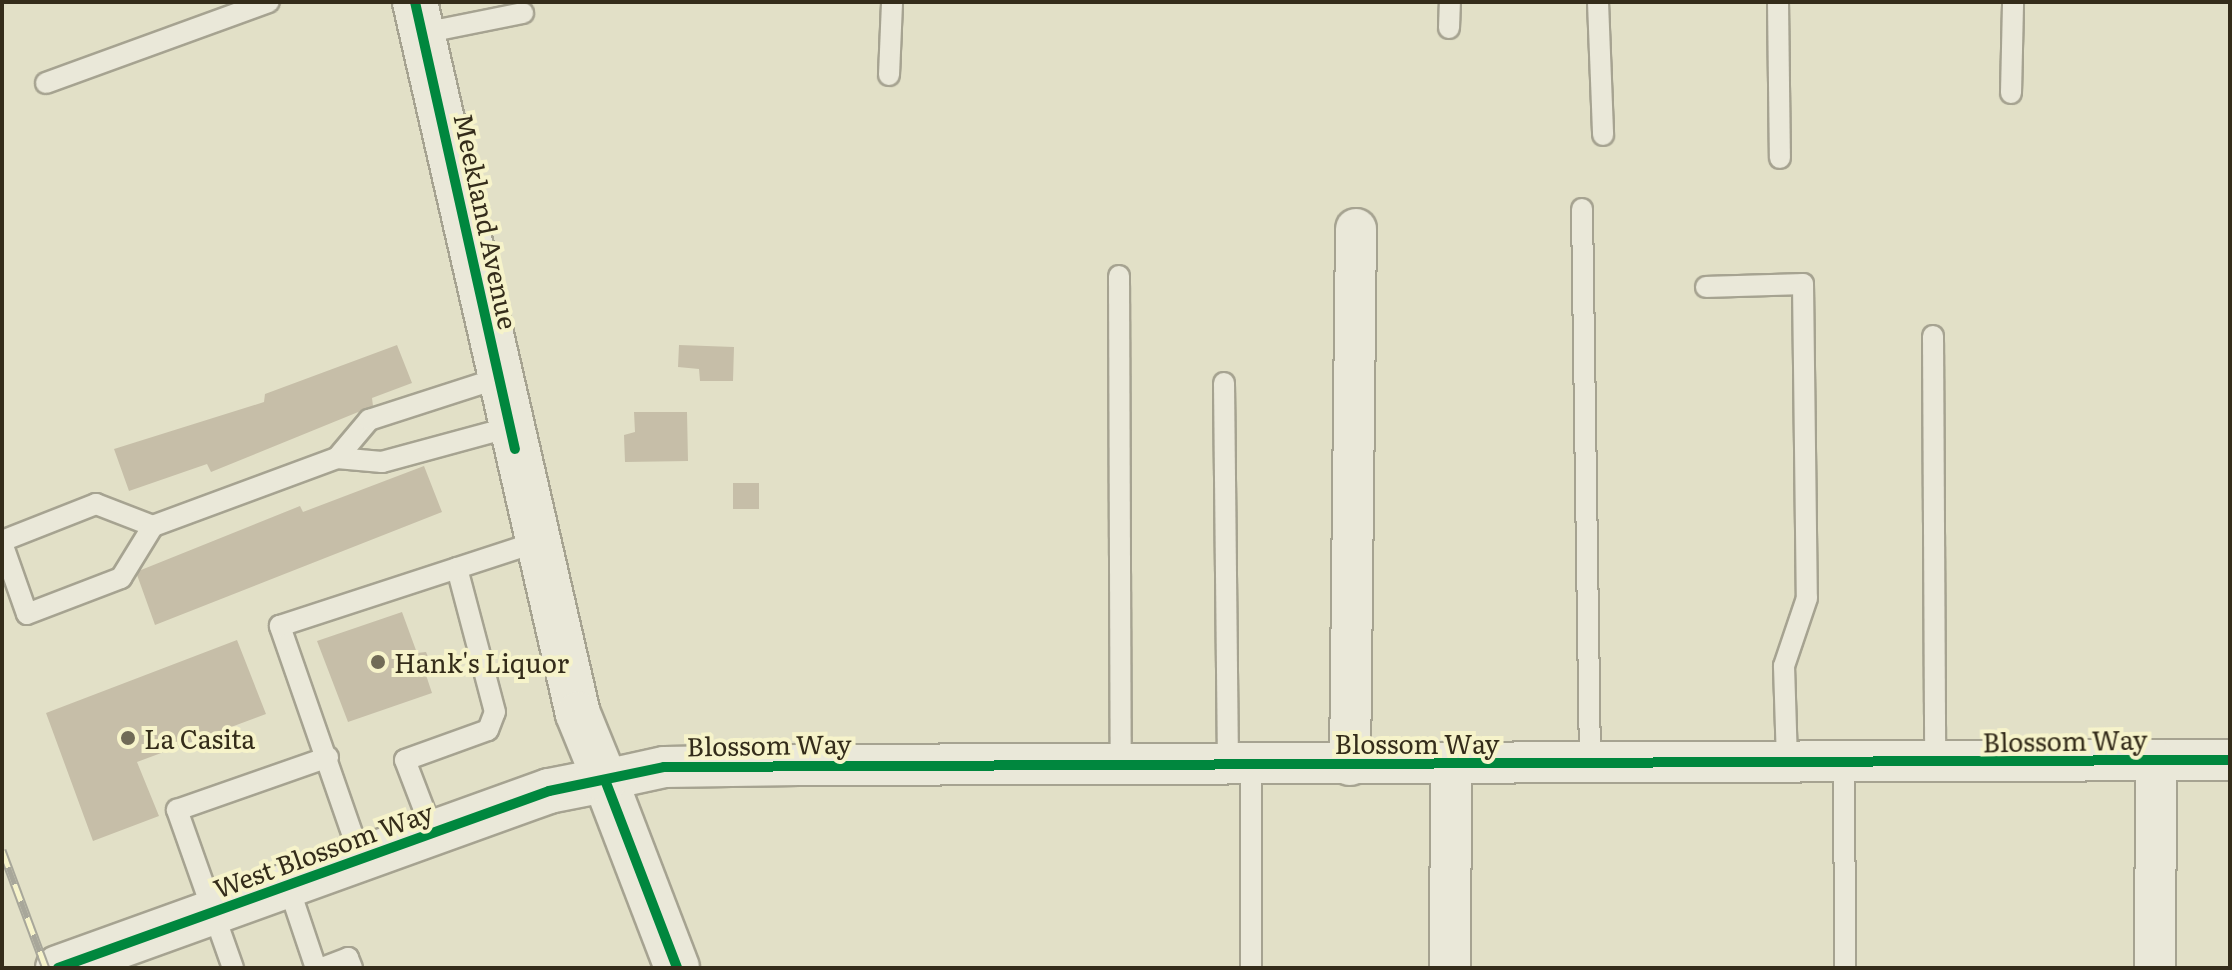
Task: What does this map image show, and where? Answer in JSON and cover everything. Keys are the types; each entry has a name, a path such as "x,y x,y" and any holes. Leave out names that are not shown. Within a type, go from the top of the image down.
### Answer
{"street":[{"name":"Meekland Avenue","path":"419,17 578,714 677,968"},
{"path":"1350,765 1356,229"},
{"name":"Blossom Way","path":"605,780 664,767 2230,760"},
{"path":"2155,968 2156,761"},
{"path":"1450,968 1451,765"},
{"name":"West Blossom Way","path":"58,968 549,791 605,780"}],"lane":[{"path":"46,83 269,2"},
{"path":"889,75 892,2"},
{"path":"1449,28 1450,2"},
{"path":"1598,2 1603,135"},
{"path":"1778,2 1780,158"},
{"path":"2011,93 2013,2"},
{"path":"419,17 523,13"},
{"path":"1582,209 1590,764"},
{"path":"1119,276 1121,765"},
{"path":"1706,287 1803,284 1807,598 1784,666 1787,764"},
{"path":"1933,336 1935,763"},
{"path":"337,458 369,420 499,378"},
{"path":"1224,383 1239,765 1251,968"},
{"path":"153,526 96,504 2,542 27,614 121,578 153,526 337,458 382,462 511,427"},
{"path":"361,859 280,626 537,542"},
{"path":"433,833 405,760 488,730 495,712 457,568"},
{"path":"233,968 177,810 328,757"},
{"path":"1844,764 1845,968"},
{"path":"288,885 319,968 348,958 352,968"}],"building":[{"path":"397,345 412,383 372,398 373,406 211,472 207,464 129,491 114,449 264,402 265,394"},
{"path":"679,345 734,347 733,381 700,381 699,369 678,367"},
{"path":"634,412 687,412 688,461 625,462 624,435 635,432"},
{"path":"424,466 442,512 155,625 136,572 300,506 303,512"},
{"path":"733,483 759,483 759,509 733,509"},
{"name":"Hank's Liquor","path":"402,612 417,653 426,652 434,671 426,675 432,693 348,722 317,641"},
{"name":"La Casita","path":"237,640 266,714 137,762 159,816 93,841 46,713"}],"railway":[{"path":"2,850 46,968"}],"cycle path":[{"path":"415,2 515,449"},
{"path":"58,968 549,791 664,767 2230,760"},
{"path":"605,780 677,968"}],"place":[{"name":"Hank's Liquor","path":"378,662"},
{"name":"La Casita","path":"128,738"}]}
